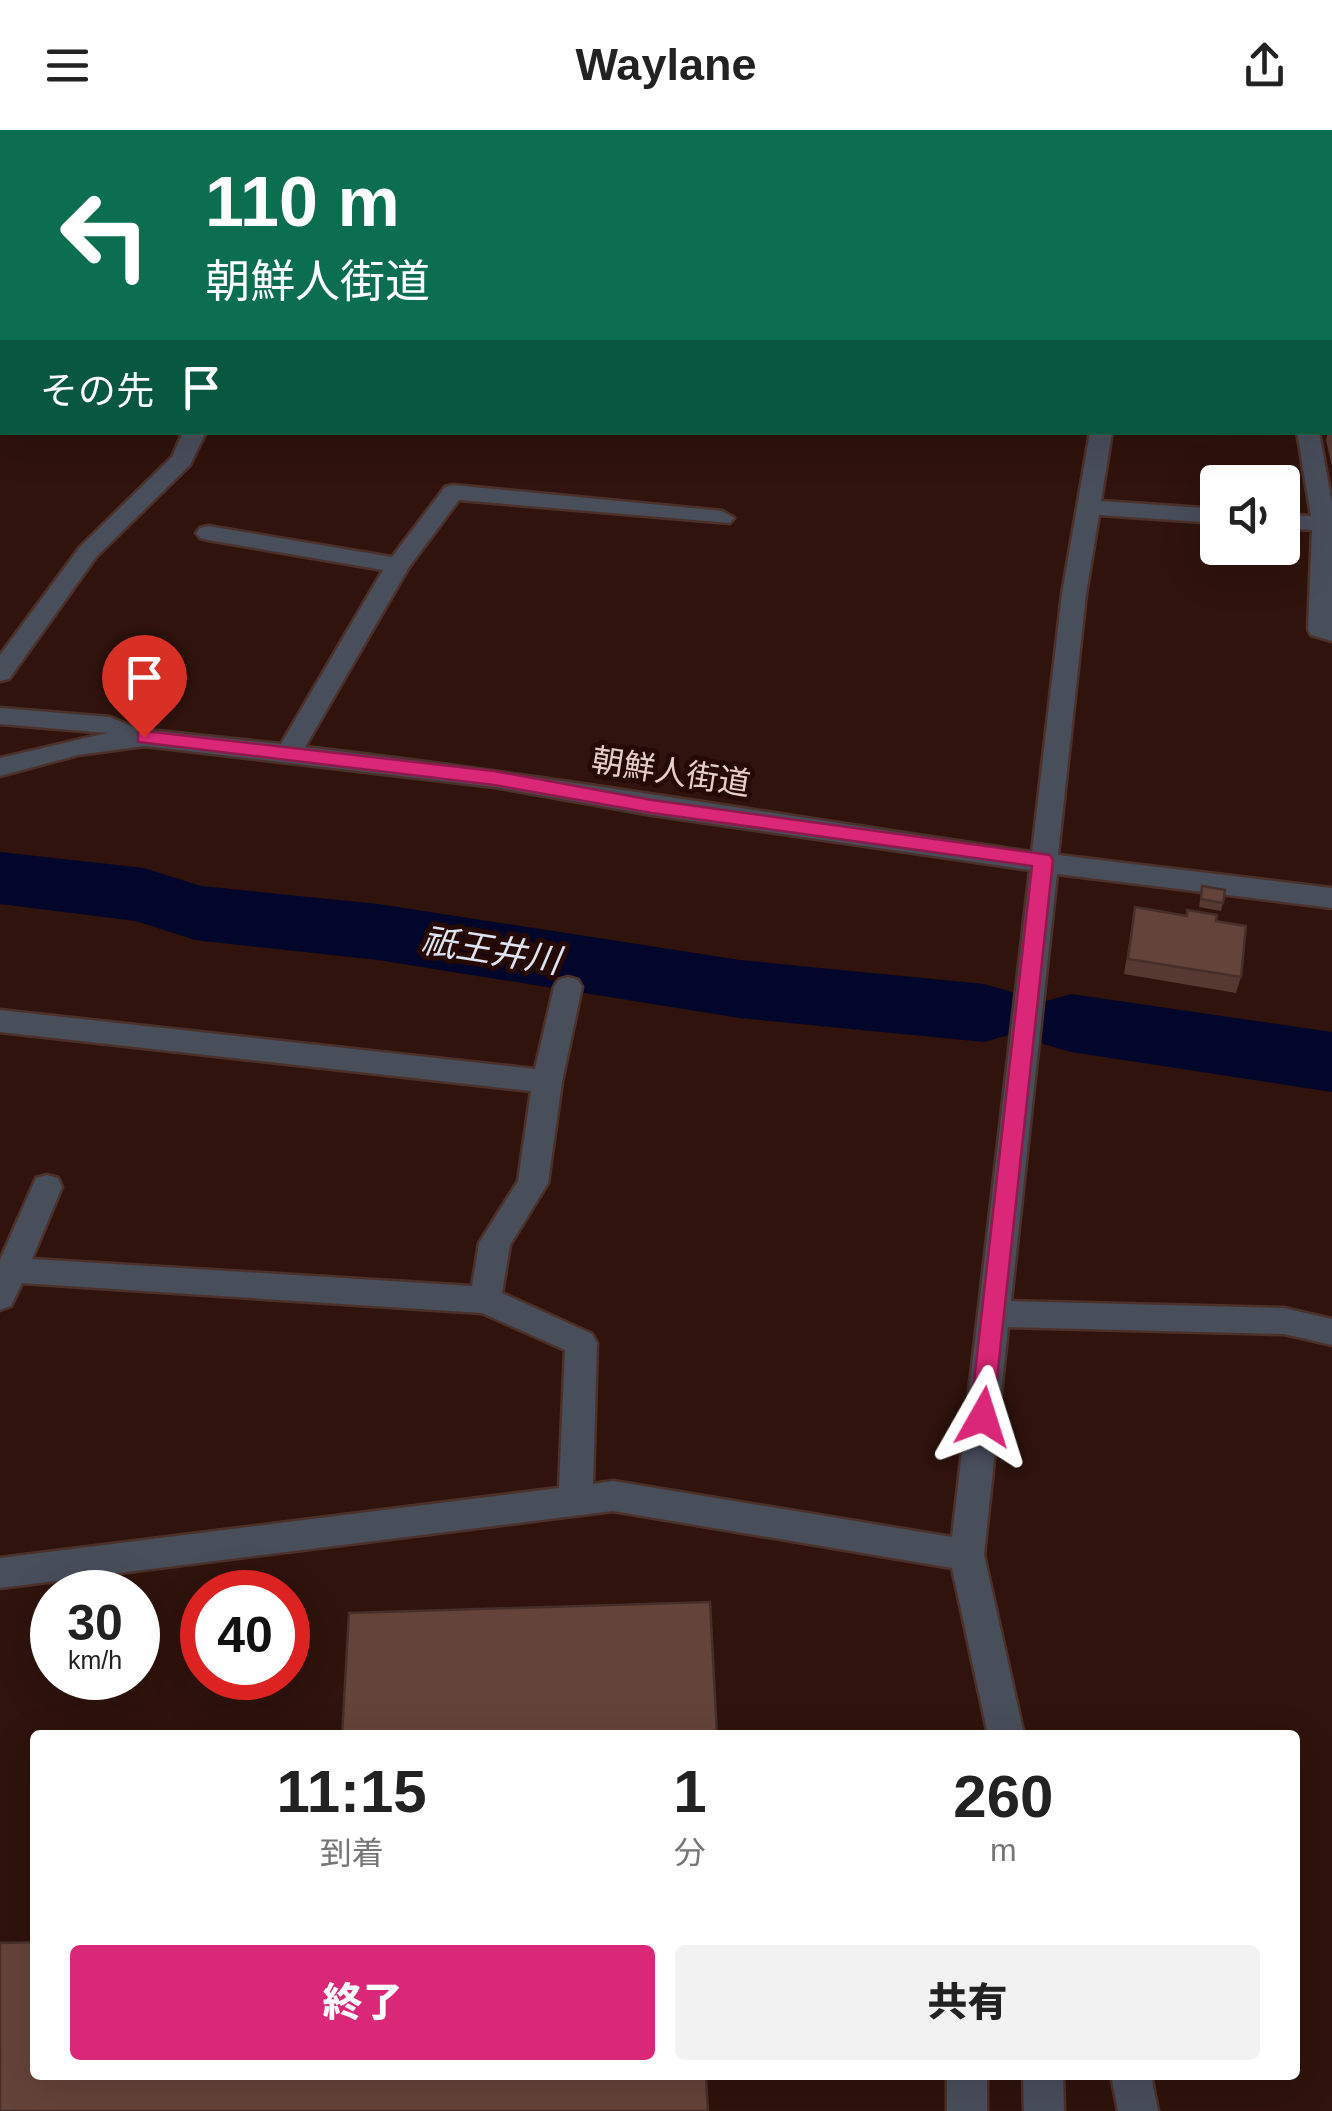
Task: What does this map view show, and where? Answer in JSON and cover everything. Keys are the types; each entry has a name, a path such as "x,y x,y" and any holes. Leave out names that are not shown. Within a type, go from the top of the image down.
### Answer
{"street":[{"path":"0,673 88,552 182,460 194,435"},
{"path":"1005,1730 968,1556 1042,860 1074,594 1101,435"},
{"path":"1309,435 1325,511 1320,629 1332,634"},
{"path":"290,754 398,565 453,492 722,518"},
{"path":"1089,507 1200,515"},
{"path":"1300,517 1325,511"},
{"path":"208,532 398,565"},
{"path":"0,716 110,726 144,737"},
{"name":"朝鮮人街道","path":"0,767 78,746 144,737 494,778 652,806 1332,898"},
{"path":"484,1300 495,1243 534,1183 547,1082 568,987"},
{"path":"0,1021 547,1082"},
{"path":"47,1186 6,1284 484,1300 582,1342 576,1500"},
{"path":"994,1314 1284,1320 1332,1332"},
{"path":"0,1573 613,1496 968,1556"},
{"path":"967,2080 967,2111"},
{"path":"1043,2080 1044,2111"},
{"path":"1132,2080 1138,2111"}],"building":[{"path":"1202,886 1225,890 1223,903 1201,899"},
{"path":"1135,907 1187,916 1187,910 1217,915 1216,921 1246,926 1241,977 1128,959"},
{"path":"710,1602 717,1730 342,1730 349,1613"},
{"path":"30,1942 30,2080 706,2080 708,2111 0,2111 0,1943"}],"waterway":[{"name":"祇王井川","path":"0,878 144,895 195,913 378,932 740,989 984,1013"},
{"name":"祇王井川","path":"1071,1023 1332,1062"}],"route":[{"path":"144,737 494,778 652,806 1042,860 983,1417"}]}
